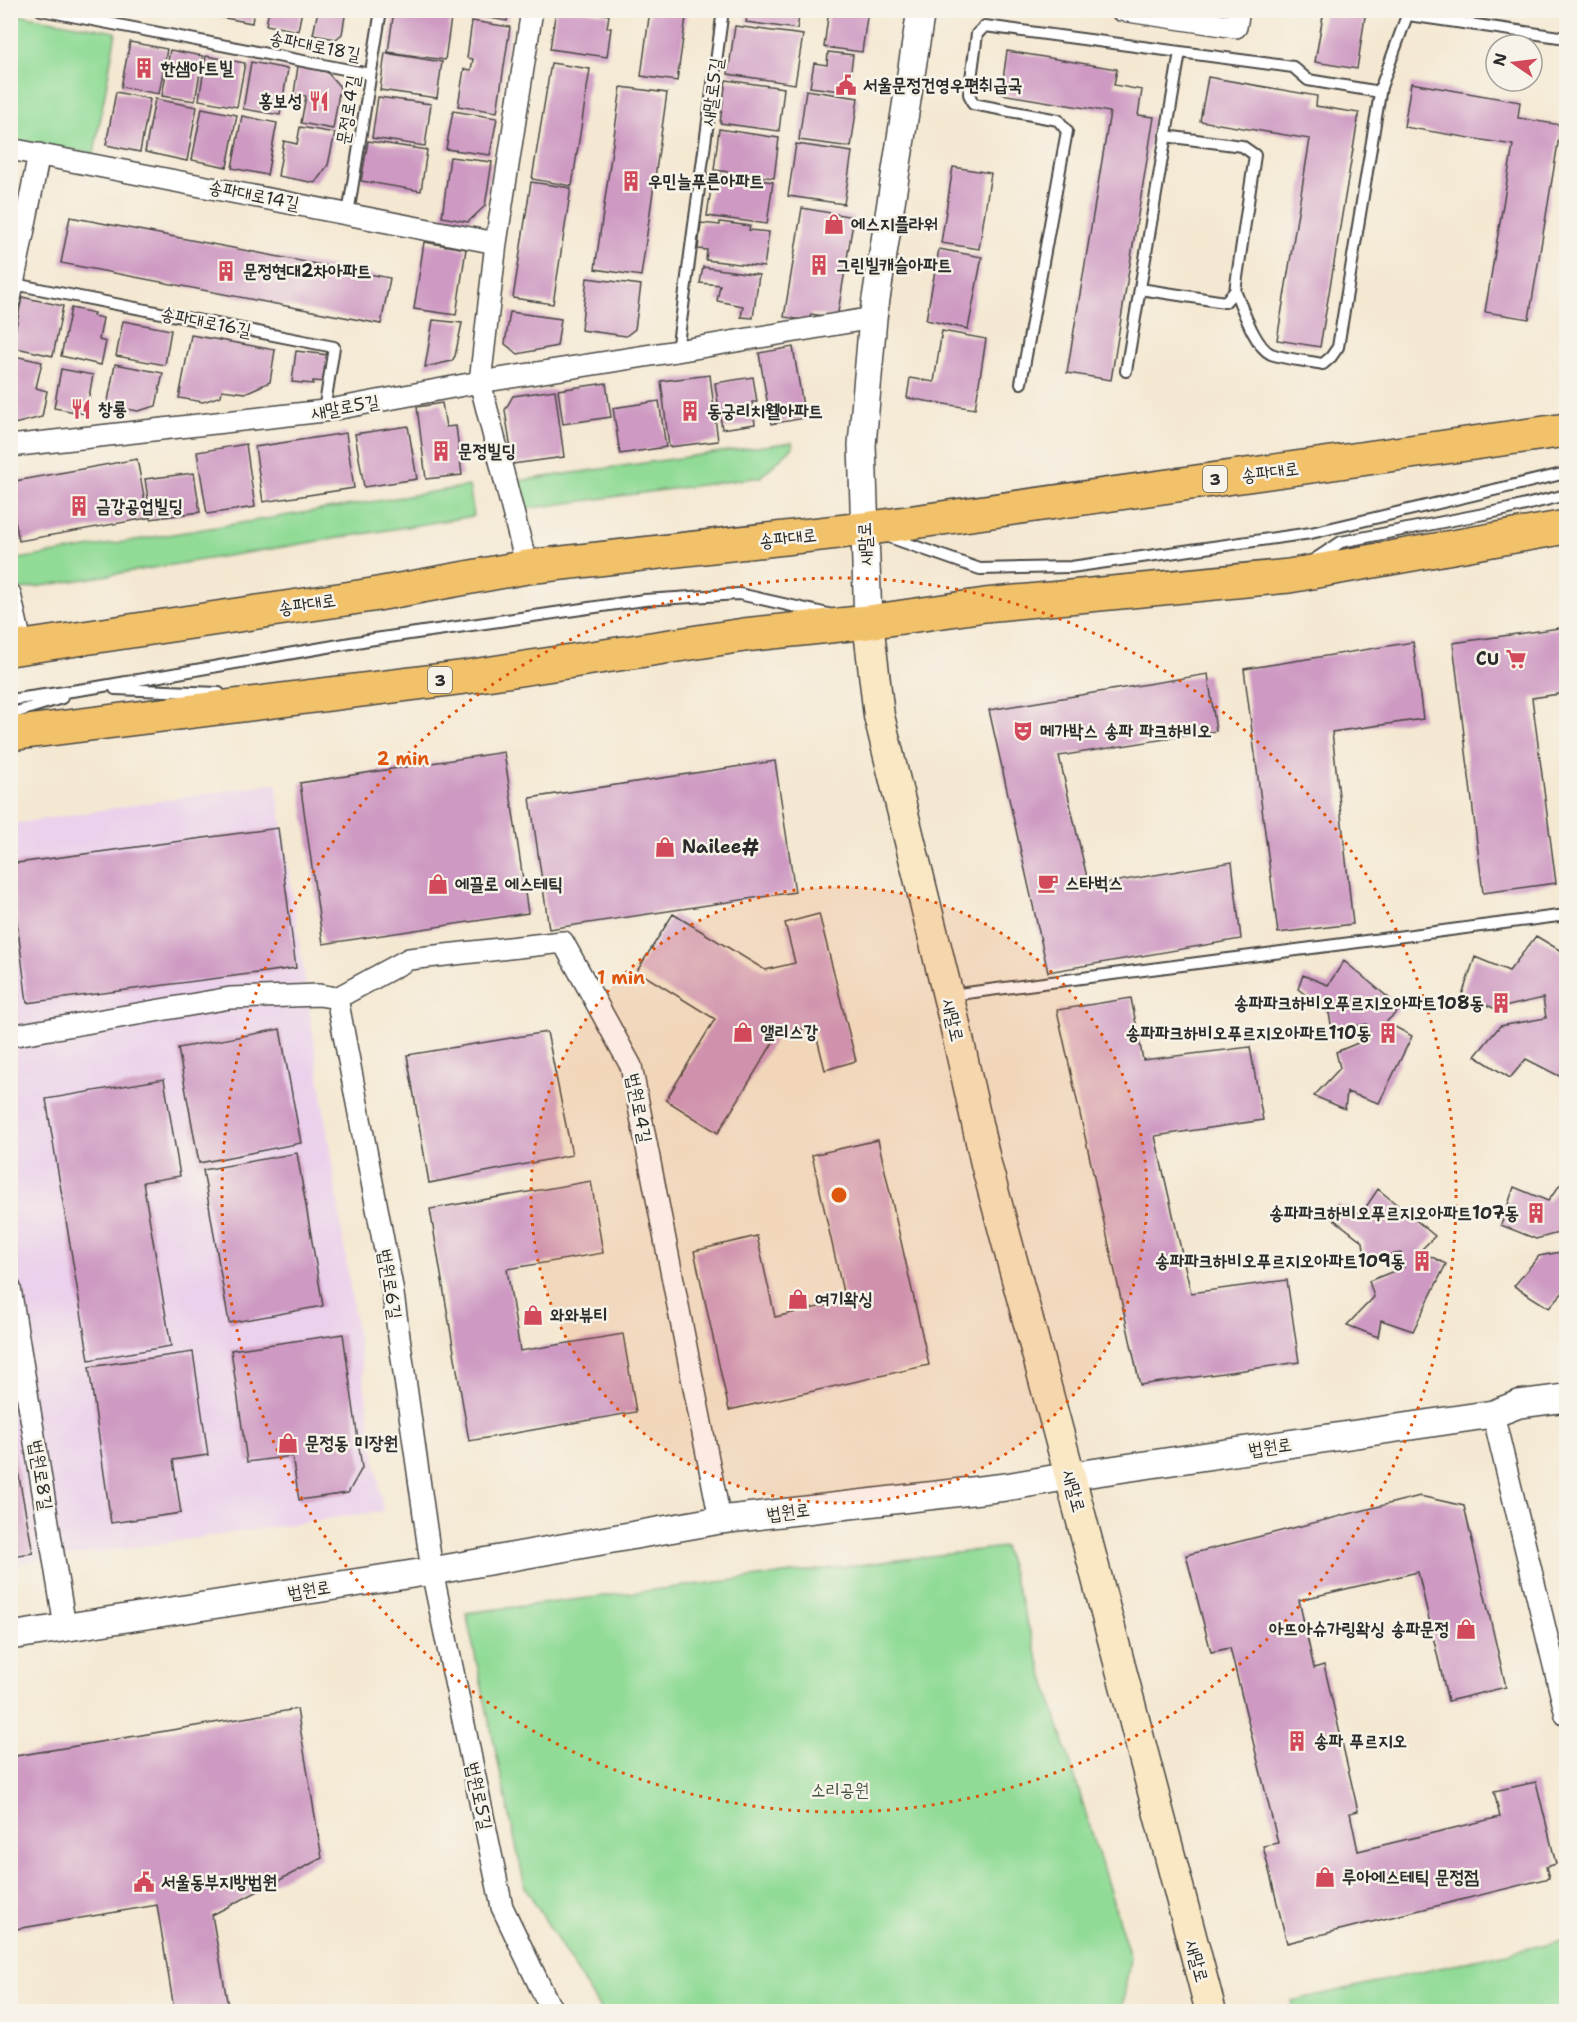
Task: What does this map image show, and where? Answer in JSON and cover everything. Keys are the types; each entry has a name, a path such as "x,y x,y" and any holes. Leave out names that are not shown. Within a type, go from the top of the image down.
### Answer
{"main road":[{"name":"송파대로","path":"16,648 372,595 527,567 864,529 1566,430"},
{"name":"3","path":"10,734 466,677 744,635 868,622 985,605 1289,576 1566,527"},
{"name":"새말로","path":"868,622 879,716 948,996 986,1164 1210,2012"}],"street":[{"path":"527,567 480,382 496,243 532,10"},
{"name":"새말로","path":"868,622 862,445 873,318 921,10"},
{"path":"1121,10 1236,27 1239,10"},
{"name":"송파대로14길","path":"10,148 496,243"},
{"name":"송파대로16길","path":"12,292 39,154"},
{"name":"새말로5길","path":"10,446 324,411 480,382 873,318"},
{"path":"10,594 16,648"},
{"name":"법원로4길","path":"337,998 409,958 563,942 631,1066 720,1520"},
{"path":"10,1036 230,998 319,995 337,998"},
{"name":"법원로6길","path":"337,998 392,1287 432,1571"},
{"name":"법원로8길","path":"10,1288 65,1627"},
{"name":"법원로","path":"10,1636 432,1571 720,1520 1006,1487 1493,1414 1519,1404 1566,1398"},
{"path":"1493,1414 1566,1715"},
{"name":"법원로5길","path":"432,1571 502,1907 554,2012"}],"lane":[{"name":"송파대로18길","path":"41,10 370,74"},
{"name":"문정로4길","path":"348,214 381,10"},
{"name":"새말로5길","path":"677,351 723,10"},
{"path":"1165,136 1242,146 1255,155 1236,291 1251,328 1261,345 1269,353 1323,364 1338,347 1380,92 1409,13 1566,38"},
{"path":"1021,383 1067,131 1058,120 973,104 969,94 977,34 986,26 1293,67 1308,80 1380,92"},
{"path":"1126,371 1180,52"},
{"path":"1140,289 1225,302 1236,291"},
{"name":"송파대로16길","path":"12,292 334,347 324,411"},
{"path":"864,529 980,569 1071,567 1311,533 1566,474"},
{"path":"1289,576 1341,542 1566,495"},
{"path":"10,700 93,688 368,639 644,600 739,594 868,622"},
{"path":"10,714 93,688 307,697"},
{"path":"948,996 1566,915"}],"shaded area":[{"path":"276,783 383,1511 11,1565 11,824"}],"green space":[{"path":"10,13 116,32 94,154 11,140"},
{"path":"792,442 793,447 760,477 517,510 511,482"},
{"path":"469,486 474,516 17,590 12,560"},
{"name":"소리공원","path":"1004,1547 1130,1957 1122,2011 601,2011 525,1887 466,1613"},
{"path":"1566,1940 1566,2011 1294,2011 1291,2001"}],"building":[{"path":"215,10 254,10 252,23 214,16"},
{"path":"269,10 302,10 298,31 266,25"},
{"path":"318,10 346,10 342,34 336,39 313,35"},
{"path":"394,10 451,18 445,60 388,52"},
{"path":"471,10 509,10 507,21 471,15"},
{"path":"556,10 581,10 609,15 607,28 611,28 607,57 550,49"},
{"path":"650,10 687,10 677,81 641,76"},
{"path":"748,10 800,10 797,29 746,22"},
{"path":"829,10 868,10 862,52 824,47"},
{"path":"1324,10 1366,10 1357,69 1315,62"},
{"path":"472,21 510,27 497,112 458,106 464,69 471,70 473,59 467,58"},
{"path":"735,26 803,35 795,84 728,74"},
{"name":"한샘아트빌","path":"130,42 167,49 159,94 121,87"},
{"path":"170,50 203,56 195,101 162,96"},
{"path":"1007,51 1117,69 1114,85 1142,90 1138,115 1154,117 1111,380 1067,373 1110,112 1001,94"},
{"path":"828,52 853,55 848,92 810,87 814,63 827,65"},
{"path":"385,53 442,62 437,98 380,90"},
{"path":"206,56 245,63 237,107 199,100"},
{"path":"251,62 288,69 280,115 243,109"},
{"path":"551,63 590,69 572,186 532,179"},
{"path":"298,66 327,72 340,87 333,129 301,123 306,96 294,94"},
{"path":"1208,77 1317,96 1316,106 1359,113 1320,347 1277,340 1310,139 1200,121"},
{"path":"726,80 784,88 779,131 720,123"},
{"path":"1411,83 1520,102 1518,118 1561,125 1529,319 1485,312 1513,145 1404,127"},
{"name":"우민늘푸른아파트","path":"621,87 667,93 641,276 595,269"},
{"path":"806,90 858,98 851,147 799,140"},
{"path":"116,92 150,99 140,152 106,145"},
{"path":"378,97 431,104 425,146 372,138"},
{"path":"155,99 197,107 187,161 145,152"},
{"path":"202,108 237,115 227,167 192,160"},
{"path":"453,111 497,118 490,155 446,149"},
{"path":"242,116 277,123 267,175 232,168"},
{"path":"300,127 335,133 328,165 315,183 278,176 284,141 297,144"},
{"path":"719,129 779,138 774,178 714,170"},
{"path":"368,141 427,150 421,191 361,181"},
{"path":"796,144 852,152 844,204 788,196"},
{"path":"450,157 492,162 485,206 468,222 442,217"},
{"path":"953,167 991,173 979,249 941,243"},
{"path":"713,174 773,182 767,224 707,216"},
{"path":"531,182 571,188 553,304 513,298"},
{"name":"그린빌캐슬아파트","path":"802,208 854,217 837,318 811,314 809,321 784,317"},
{"name":"문정현대2차아파트","path":"70,217 390,278 381,324 61,263"},
{"path":"720,222 750,226 749,230 769,232 764,267 706,260 707,250 698,249 701,223 720,225"},
{"path":"424,242 466,249 456,315 414,309"},
{"path":"939,249 982,257 968,329 926,320"},
{"path":"703,267 759,275 753,318 741,317 743,306 717,301 720,285 700,283"},
{"path":"587,278 641,285 635,329 626,336 581,330"},
{"path":"22,297 63,306 53,356 12,347"},
{"path":"71,308 94,313 93,316 103,318 99,340 106,342 101,365 61,356"},
{"path":"510,312 561,319 557,346 518,354 505,344"},
{"path":"433,320 462,323 452,361 425,367"},
{"path":"123,321 171,330 165,365 116,356"},
{"path":"942,331 986,339 975,409 907,398 910,378 934,382"},
{"path":"191,335 275,350 270,382 245,393 222,390 221,396 203,402 179,398"},
{"path":"793,347 805,418 771,424 759,353"},
{"path":"296,351 328,355 325,382 313,381 313,384 292,382"},
{"path":"10,355 42,362 36,388 47,391 42,417 10,425"},
{"path":"115,364 163,373 156,406 138,411 107,406"},
{"path":"61,369 93,375 86,414 54,408"},
{"name":"동궁리치웰아파트","path":"710,375 718,441 669,447 661,381"},
{"path":"753,377 757,402 752,402 755,424 722,429 715,383"},
{"path":"606,383 611,417 563,424 558,390"},
{"path":"555,390 564,457 513,464 505,410 513,396"},
{"path":"659,401 666,447 620,454 613,408"},
{"name":"문정빌딩","path":"442,403 446,427 456,426 462,475 426,479 417,407"},
{"path":"408,426 417,479 364,487 355,434"},
{"path":"346,433 354,488 263,502 255,447"},
{"path":"246,444 255,507 207,514 197,452"},
{"name":"금강공업빌딩","path":"137,459 148,518 19,541 10,495 10,482"},
{"path":"194,473 200,512 151,519 145,479"},
{"path":"1566,627 1566,693 1532,698 1556,883 1483,893 1453,643"},
{"path":"1413,642 1423,719 1332,732 1353,924 1278,933 1244,669"},
{"path":"1208,674 1216,731 1059,756 1089,886 1232,862 1241,939 1048,972 989,710"},
{"path":"504,752 528,913 323,944 300,783"},
{"path":"775,761 795,892 549,929 530,798"},
{"path":"278,828 296,968 27,1003 10,864"},
{"path":"673,914 765,970 795,963 785,923 819,914 856,1061 825,1070 814,1026 777,1036 718,1133 666,1100 715,1019 637,971"},
{"name":"송파파크하비오푸르지오아파트108동","path":"1536,936 1566,954 1565,1079 1526,1059 1510,1078 1475,1056 1500,1026 1546,1018 1543,998 1496,1009 1462,995 1475,957 1509,971"},
{"name":"송파파크하비오푸르지오아파트110동","path":"1344,961 1401,1008 1386,1022 1412,1036 1379,1103 1347,1092 1345,1109 1314,1096 1340,1068 1336,1052 1370,1038 1367,1024 1332,1030 1329,1013 1298,989 1303,975 1328,985"},
{"path":"1131,998 1143,1060 1250,1047 1263,1120 1155,1136 1191,1293 1287,1280 1299,1362 1140,1385 1057,1010"},
{"path":"280,1029 301,1143 199,1163 178,1048"},
{"path":"547,1032 572,1155 429,1183 407,1055"},
{"path":"164,1079 180,1176 143,1182 171,1346 89,1360 46,1099"},
{"path":"878,1140 929,1365 729,1410 694,1251 757,1236 775,1317 845,1301 812,1155"},
{"path":"297,1153 323,1306 229,1323 203,1170"},
{"name":"송파파크하비오푸르지오아파트107동","path":"1566,1177 1566,1231 1536,1239 1501,1225 1514,1187 1548,1201"},
{"path":"591,1181 603,1253 507,1269 520,1351 623,1334 636,1412 469,1441 430,1209"},
{"name":"송파파크하비오푸르지오아파트109동","path":"1378,1189 1435,1236 1420,1251 1446,1264 1413,1331 1381,1320 1378,1337 1347,1325 1374,1297 1369,1281 1404,1267 1401,1253 1365,1258 1363,1242 1331,1217 1337,1204 1362,1213"},
{"name":"송파파크하비오푸르지오아파트107동","path":"1566,1251 1566,1289 1549,1308 1514,1286 1539,1256"},
{"path":"343,1334 362,1468 348,1493 299,1500 292,1456 247,1462 231,1350"},
{"path":"193,1352 208,1455 173,1460 181,1513 111,1523 89,1367"},
{"path":"10,1428 33,1553 10,1556"},
{"name":"송파 푸르지오","path":"1420,1496 1464,1506 1506,1687 1448,1701 1418,1572 1299,1600 1314,1668 1324,1665 1358,1811 1350,1813 1358,1851 1500,1817 1494,1791 1536,1782 1556,1864 1546,1867 1549,1878 1287,1943 1263,1846 1278,1843 1230,1648 1211,1652 1186,1555"},
{"name":"서울동부지방법원","path":"297,1709 322,1858 212,1915 229,2012 165,2012 174,2009 157,1905 10,1930 10,1757"}],"place":[{"name":"한샘아트빌","path":"144,68"},
{"name":"서울문정건영우편취급국","path":"846,85"},
{"name":"홍보성","path":"319,101"},
{"name":"우민늘푸른아파트","path":"631,181"},
{"name":"에스지플라워","path":"834,224"},
{"name":"그린빌캐슬아파트","path":"819,265"},
{"name":"문정현대2차아파트","path":"226,271"},
{"name":"창룡","path":"81,409"},
{"name":"동궁리치웰아파트","path":"690,411"},
{"name":"문정빌딩","path":"441,451"},
{"name":"금강공업빌딩","path":"79,506"},
{"name":"CU","path":"1516,659"},
{"name":"메가박스 송파 파크하비오","path":"1023,731"},
{"name":"Nailee#","path":"665,847"},
{"name":"스타벅스","path":"1048,883"},
{"name":"에끌로 에스테틱","path":"438,884"},
{"name":"송파파크하비오푸르지오아파트108동","path":"1501,1003"},
{"name":"앨리스강","path":"743,1032"},
{"name":"송파파크하비오푸르지오아파트110동","path":"1388,1033"},
{"name":"송파파크하비오푸르지오아파트107동","path":"1536,1213"},
{"name":"송파파크하비오푸르지오아파트109동","path":"1422,1261"},
{"name":"여기왁싱","path":"798,1299"},
{"name":"와와뷰티","path":"533,1315"},
{"name":"문정동 미장원","path":"288,1443"},
{"name":"아뜨아슈가링왁싱 송파문정","path":"1466,1629"},
{"name":"송파 푸르지오","path":"1297,1741"},
{"name":"루아에스테틱 문정점","path":"1325,1877"},
{"name":"서울동부지방법원","path":"144,1882"}]}
